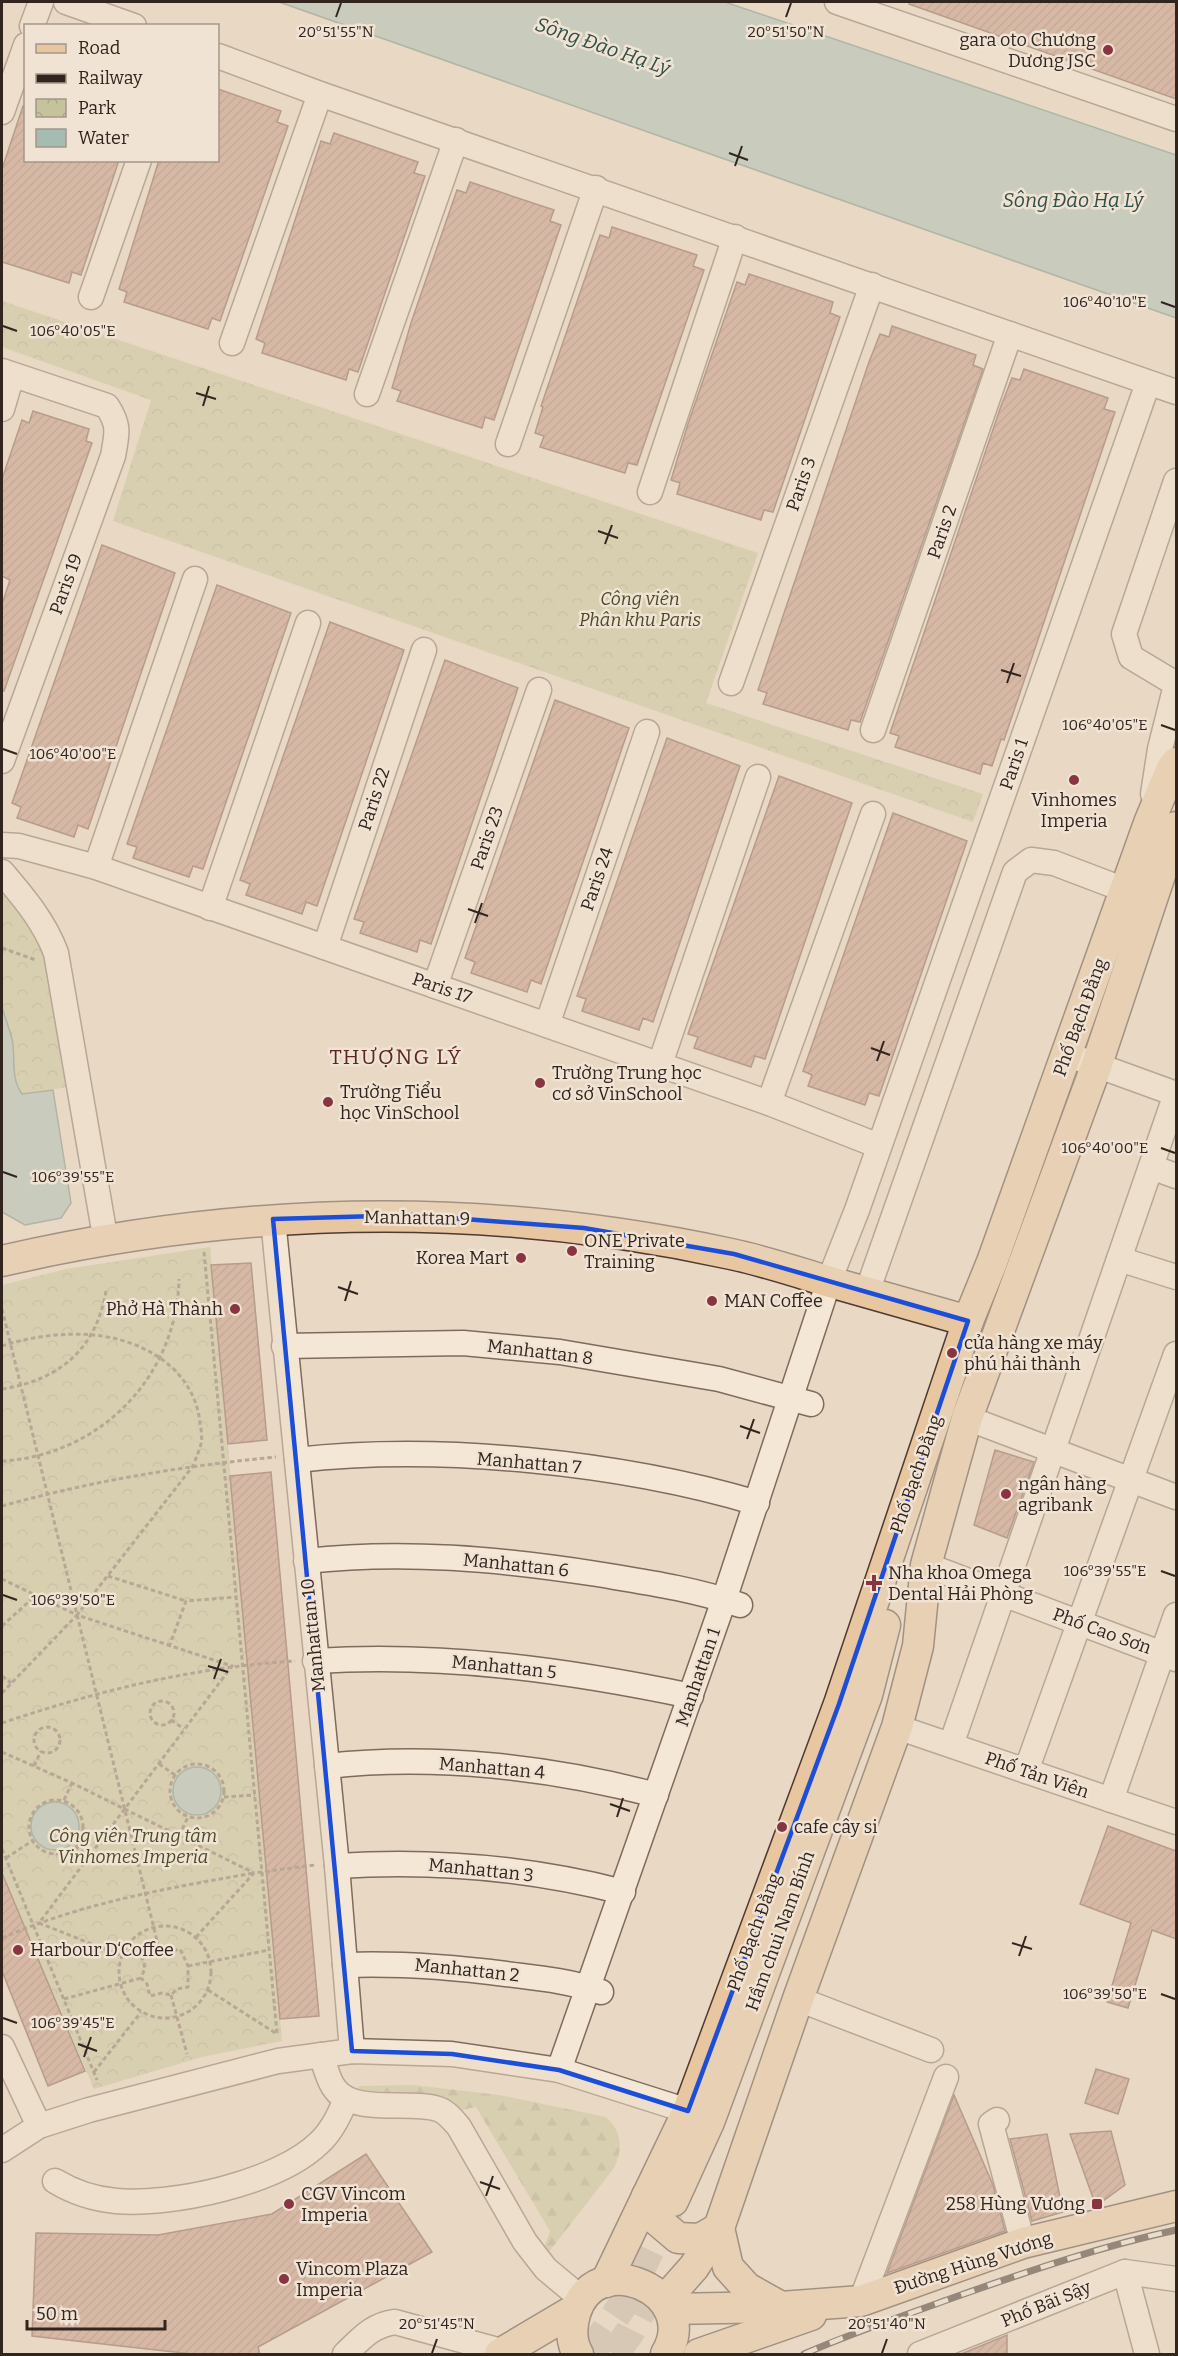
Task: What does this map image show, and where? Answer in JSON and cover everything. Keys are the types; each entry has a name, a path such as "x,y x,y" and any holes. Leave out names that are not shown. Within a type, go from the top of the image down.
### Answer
{"main road":[{"name":"Phố Bạch Đằng","path":"606,2282 671,2202 688,2111 839,1704 968,1321 1125,890 1163,825 1171,770 1176,763"},
{"name":"Phố Bạch Đằng","path":"666,2305 694,2267 718,2228 897,1727 918,1646 926,1565 967,1419 1172,860 1163,825"},
{"name":"Manhattan 9","path":"2,1261 106,1242 273,1219 412,1215 584,1228 734,1254 968,1321"},
{"name":"Hầm chui Nam Bính","path":"671,2202 709,2122 867,1695 895,1585 902,1516"},
{"name":"Hầm chui Nam Bính","path":"671,2202 904,1642 926,1565"},
{"path":"671,2202 652,2216 678,2238 700,2239 718,2228 728,2267 747,2288 781,2307"},
{"name":"Đường Hùng Vương","path":"699,2355 1023,2242 1176,2206"},
{"path":"502,2353 579,2304 606,2282 636,2281 649,2287 666,2305 673,2336 666,2355"},
{"name":"Đường Hùng Vương","path":"666,2305 781,2307 850,2302"},
{"path":"578,2355 572,2336 579,2304"}],"street":[{"path":"33,24 41,2"},
{"path":"66,2 128,24"},
{"path":"837,2 1176,119"},
{"path":"2,111 24,50"},
{"path":"219,56 320,94 596,188 1176,392"},
{"path":"232,343 320,94"},
{"path":"367,394 456,140"},
{"path":"91,297 138,162"},
{"path":"508,444 596,188"},
{"path":"650,492 735,237"},
{"name":"Paris 3","path":"731,683 872,285"},
{"name":"Paris 2","path":"873,730 1010,334"},
{"path":"2,409 7,373"},
{"name":"Paris 19","path":"2,761 113,456 117,432 116,420 106,406 7,373"},
{"name":"Paris 1","path":"829,1281 879,1146 1148,383"},
{"path":"1163,825 1160,749 1176,684 1131,657 1126,647 1124,634 1176,481"},
{"path":"96,867 195,579"},
{"path":"210,908 308,623"},
{"name":"Paris 22","path":"325,947 424,650"},
{"name":"Paris 23","path":"435,986 539,690"},
{"name":"Paris 24","path":"547,1025 647,732"},
{"path":"660,1064 758,777"},
{"path":"769,1103 873,814"},
{"name":"Paris 17","path":"2,845 19,846 96,867 660,1064 879,1146"},
{"path":"867,1292 1015,872 1031,860 1054,863 1125,890"},
{"path":"2,872 34,909 48,931 56,953 106,1242"},
{"path":"951,1745 1176,1094 1066,1054"},
{"path":"1151,1167 1176,1176"},
{"name":"Manhattan 10","path":"273,1219 284,1346 286,1459 306,1561 305,1661 327,1766 326,1865 345,1965 352,2051"},
{"path":"1119,1259 1176,1277"},
{"name":"Manhattan 1","path":"559,2070 596,1990 623,1892 656,1795 691,1696 732,1603 757,1503 802,1402 829,1281"},
{"name":"Manhattan 8","path":"284,1346 463,1343 560,1352 719,1380 802,1402"},
{"path":"1026,1771 1176,1354"},
{"path":"967,1419 1176,1497"},
{"name":"Manhattan 7","path":"286,1459 341,1455 404,1455 561,1464 722,1492 757,1503"},
{"name":"Manhattan 6","path":"306,1561 351,1556 422,1556 505,1562 637,1580 732,1603"},
{"name":"Phố Cao Sơn","path":"926,1565 1170,1656"},
{"path":"1111,1800 1170,1656 1176,1615"},
{"name":"Manhattan 5","path":"305,1661 412,1658 477,1662 545,1670 691,1696"},
{"name":"Phố Tản Viên","path":"897,1727 1176,1822"},
{"name":"Manhattan 4","path":"327,1766 372,1761 490,1766 594,1780 656,1795"},
{"name":"Manhattan 3","path":"326,1865 383,1863 484,1869 581,1881 623,1892"},
{"name":"Manhattan 2","path":"345,1965 397,1963 454,1968 544,1978 596,1990"},
{"path":"798,1999 931,2050"},
{"path":"2,2050 39,2127"},
{"path":"2,2150 39,2127 89,2110 278,2061 352,2051 452,2054 559,2070 688,2111"},
{"path":"321,2055 334,2089 346,2099 363,2103 437,2109 449,2115 459,2127 525,2242 546,2269 579,2304"},
{"path":"850,2302 946,2077"},
{"path":"55,2181 86,2195 118,2201 176,2198 232,2186 281,2167 310,2150 330,2130 346,2099"},
{"path":"997,2120 991,2124 1023,2242"},
{"path":"1125,2272 1147,2355"},
{"name":"Phố Bãi Sậy","path":"920,2355 1125,2272 1176,2279"},
{"path":"345,2355 368,2332 381,2324 395,2322 502,2353"}],"path":[{"path":"2,948 38,960"},
{"path":"204,1252 278,2034 208,1990"},
{"path":"2,1461 38,1456 69,1446 113,1419 132,1401 161,1358 176,1309 179,1279"},
{"path":"2,1389 33,1382 57,1370 85,1346 102,1313 106,1291"},
{"path":"2,1309 159,1949"},
{"path":"2,1346 10,1343 93,1334 133,1343 161,1358 189,1388 197,1407 202,1442 193,1466 77,1615 2,1693"},
{"path":"2,1506 125,1476 224,1462 286,1459"},
{"path":"107,1575 186,1601 236,1597"},
{"path":"2,1579 77,1615 232,1666"},
{"path":"2,1626 36,1595"},
{"path":"169,1647 186,1601"},
{"path":"2,1723 96,1692 242,1664 305,1661"},
{"path":"39,1923 232,1666"},
{"path":"2,1676 10,1683"},
{"path":"163,1701 170,1704 173,1712 171,1720 165,1724 155,1722 150,1712 153,1705 163,1701"},
{"path":"171,1720 184,1730"},
{"path":"45,1727 53,1728 58,1735 59,1744 49,1752 40,1751 35,1745 36,1733 45,1727"},
{"path":"34,1766 40,1751"},
{"path":"2,1752 125,1808 254,1873"},
{"path":"192,1763 209,1766 222,1779 224,1797 220,1806 206,1817 188,1817 179,1812 170,1797 170,1788 175,1775 184,1766 192,1763"},
{"path":"159,1764 175,1775"},
{"path":"64,1800 72,1783"},
{"path":"224,1797 255,1795"},
{"path":"51,1799 64,1800 75,1807 84,1823 83,1833 75,1846 65,1853 46,1853 32,1841 28,1824 36,1808 51,1799"},
{"path":"179,1836 188,1817"},
{"path":"5,1858 32,1841"},
{"path":"75,1846 89,1857"},
{"path":"2,1849 97,2079"},
{"path":"2,1938 39,1923 146,1893 262,1871 326,1865"},
{"path":"196,1937 254,1873"},
{"path":"39,1923 122,1956"},
{"path":"154,1927 176,1927 196,1937 211,1962 208,1990 201,2002 190,2012 177,2018 152,2017 131,2004 120,1983 122,1956 134,1938 154,1927"},
{"path":"159,1949 169,1952 180,1949 188,1966 188,1987 177,1989 171,1995"},
{"path":"141,1978 145,1968 142,1958 154,1955 159,1949"},
{"path":"188,1966 270,1950"},
{"path":"64,1999 141,1978"},
{"path":"141,1978 147,1984 150,1996 162,1993 171,1995"},
{"path":"171,1995 187,2054"},
{"path":"94,2072 141,2012"}],"highlighted area":[{"path":"412,1215 584,1228 734,1254 968,1321 839,1704 688,2111 559,2070 452,2054 352,2051 273,1219"}],"green space":[{"name":"Công viên Phân khu Paris","path":"2,301 758,553 706,703 983,794 973,822 113,521 151,400 2,347"},
{"path":"2,890 22,912 38,937 44,952 54,990 68,1087 22,1094 14,1077 12,1040 2,1007"},
{"name":"Công viên Trung tâm Vinhomes Imperia","path":"210,1247 282,2041 202,2057 94,2089 2,1872 2,1285 66,1269"},
{"path":"413,2085 499,2095 606,2117 618,2135 620,2148 617,2161 549,2252 544,2248 550,2231 476,2107 461,2110 434,2097 368,2094 360,2090 358,2086"}],"water":[{"name":"Sông Đào Hạ Lý","path":"279,2 725,2 1176,155 1176,318"},
{"path":"2,1007 12,1039 18,1088 22,1094 53,1090 71,1203 61,1218 25,1225 2,1212"},
{"path":"192,1767 202,1767 214,1774 221,1786 221,1796 214,1808 202,1815 192,1815 177,1804 173,1796 173,1786 184,1771"},
{"path":"50,1802 60,1802 72,1809 79,1821 79,1831 72,1843 60,1850 50,1850 35,1839 31,1831 31,1821 42,1806"}],"building":[{"name":"gara oto Chương Dương JSC","path":"910,2 1176,2 1176,99 909,4"},
{"path":"219,89 281,111 277,122 288,126 220,321 212,318 208,329 124,302 127,292 119,289 158,162 219,162"},
{"path":"23,106 24,162 118,162 81,275 72,272 69,283 2,262 2,169"},
{"path":"334,133 418,162 414,173 425,176 358,372 349,369 346,380 262,353 265,343 256,339 321,141 330,144"},
{"path":"470,182 554,210 550,221 561,225 494,420 485,417 482,428 397,401 401,391 392,388 411,323 457,190 466,193"},
{"path":"612,227 697,255 693,266 704,270 637,465 628,463 625,473 540,447 544,436 535,433 543,407 541,406 600,235 609,238"},
{"path":"749,274 833,302 830,313 840,317 773,512 764,510 761,520 677,494 680,483 671,480 737,282 745,285"},
{"path":"892,326 976,355 973,365 983,369 860,722 851,720 848,730 763,704 767,693 758,690 869,362 880,334 889,337"},
{"path":"1024,369 1108,398 1104,409 1115,412 1004,740 1001,739 992,766 983,763 980,774 895,747 899,736 890,733 1001,406 1012,378 1020,380"},
{"path":"33,411 89,429 86,441 92,443 4,691 2,691 2,604 10,580 2,576 2,479 22,420 29,423"},
{"path":"102,545 175,573 88,829 78,825 74,837 17,818 21,807 12,803"},
{"path":"217,585 291,613 203,869 193,866 189,877 133,858 137,847 127,844"},
{"path":"330,622 404,650 317,906 306,902 302,914 246,895 250,884 240,880"},
{"path":"445,660 518,688 431,944 420,940 417,952 360,933 364,922 354,919"},
{"path":"555,700 629,728 541,984 531,980 527,992 471,973 475,962 465,958"},
{"path":"667,738 740,766 653,1022 643,1018 639,1030 582,1011 586,999 577,996"},
{"path":"779,776 852,803 765,1059 755,1056 751,1067 694,1048 698,1037 688,1034"},
{"path":"893,813 967,841 879,1096 869,1093 865,1105 808,1086 812,1075 803,1071"},
{"path":"251,1263 267,1440 228,1444 211,1265"},
{"name":"ngân hàng agribank","path":"995,1450 1034,1462 1007,1538 974,1525"},
{"path":"271,1472 319,2016 280,2019 230,1476"},
{"path":"1108,1826 1176,1851 1176,1939 1152,1930 1128,2008 1107,2002 1131,1923 1080,1904"},
{"path":"2,1873 85,2071 48,2086 2,1971"},
{"path":"1096,2069 1129,2079 1118,2114 1085,2103"},
{"path":"954,2095 993,2185 1005,2231 887,2273"},
{"path":"1111,2131 1125,2185 1096,2206 1070,2134"},
{"path":"1047,2134 1063,2212 1032,2221 1010,2139"},
{"path":"366,2154 432,2252 258,2347 260,2355 201,2355 32,2336 36,2233 158,2235 272,2214"},
{"path":"1007,2335 1007,2355 961,2355 961,2354"}],"tunnel":[{"path":"590,2354 624,2303 673,2201"},
{"path":"614,2354 630,2332 650,2293"}],"railway":[{"path":"804,2354 880,2324 1039,2268 1093,2251 1176,2230"}],"place":[{"name":"gara oto Chương Dương JSC","path":"1108,50"},
{"name":"Vinhomes Imperia","path":"1074,780"},
{"name":"Trường Trung học cơ sở VinSchool","path":"540,1083"},
{"name":"Trường Tiểu học VinSchool","path":"328,1102"},
{"name":"ONE Private Training","path":"572,1251"},
{"name":"Korea Mart","path":"521,1258"},
{"name":"MAN Coffee","path":"712,1301"},
{"name":"Phở Hà Thành","path":"235,1309"},
{"name":"cửa hàng xe máy phú hải thành","path":"952,1353"},
{"name":"ngân hàng agribank","path":"1006,1494"},
{"name":"Nha khoa Omega Dental Hải Phòng","path":"874,1583"},
{"name":"cafe cây si","path":"782,1827"},
{"name":"Harbour D‘Coffee","path":"18,1950"},
{"name":"CGV Vincom Imperia","path":"289,2204"},
{"name":"258 Hùng Vương","path":"1097,2204"},
{"name":"Vincom Plaza Imperia","path":"284,2279"}],"district":[{"name":"THƯỢNG LÝ","path":"396,1057"}]}
